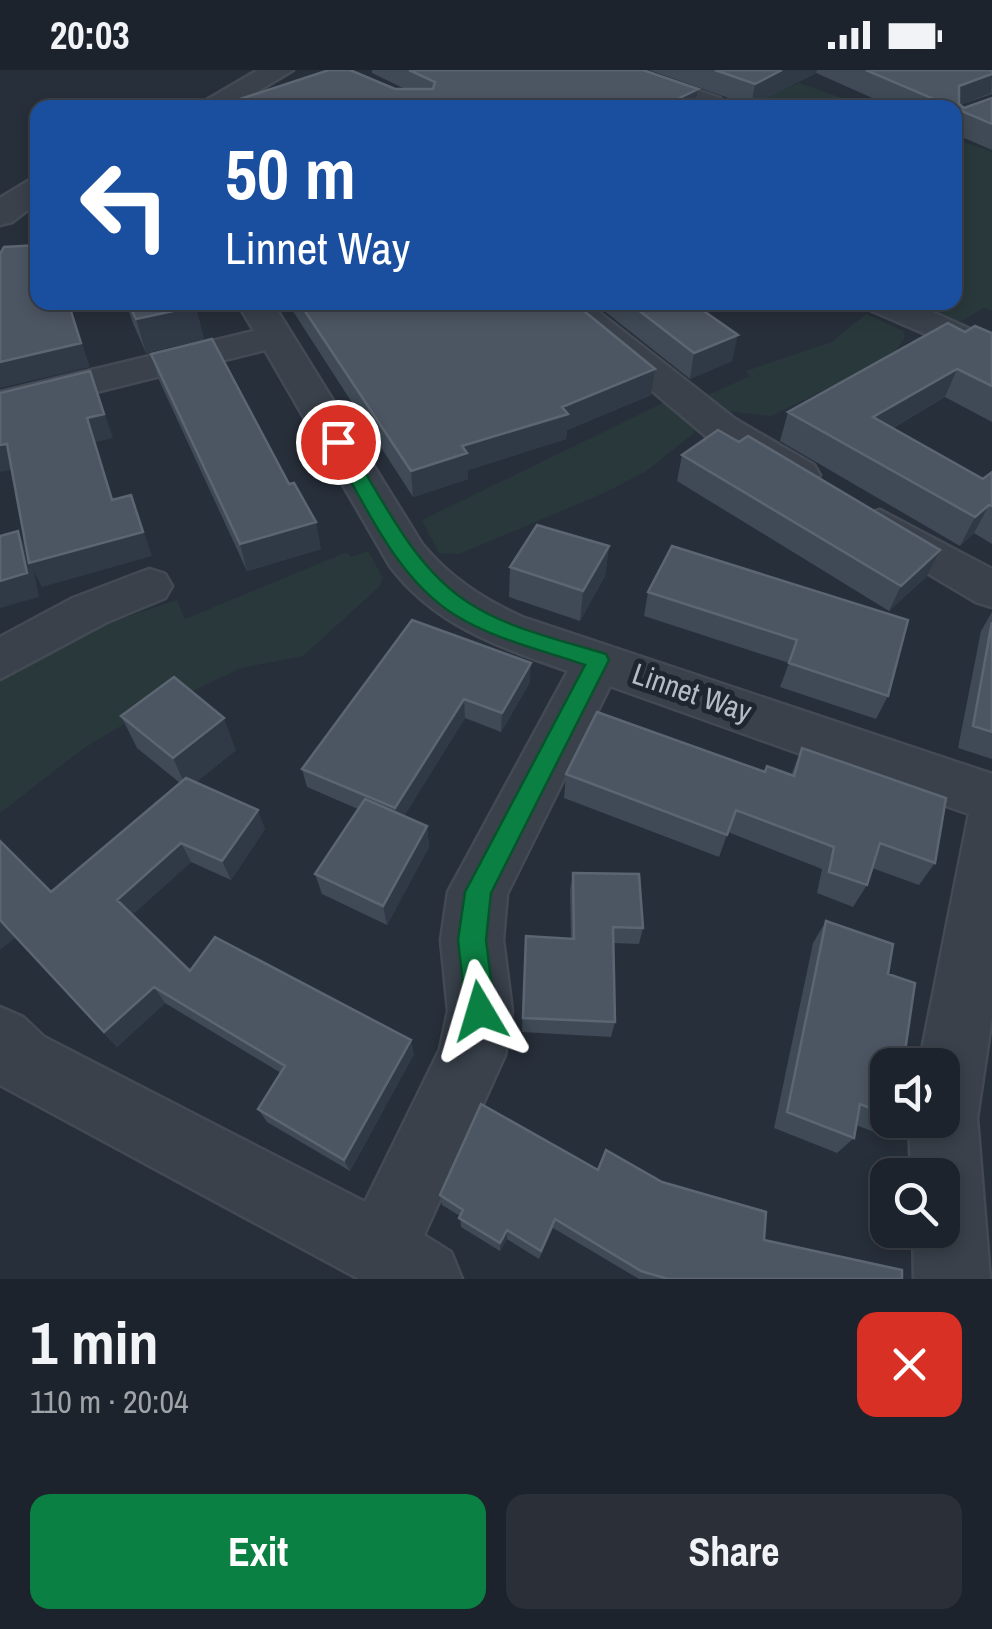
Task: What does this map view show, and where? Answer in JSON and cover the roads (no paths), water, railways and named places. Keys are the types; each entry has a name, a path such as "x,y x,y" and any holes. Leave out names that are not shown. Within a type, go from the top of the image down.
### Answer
{"street":[{"path":"614,70 700,100"},
{"path":"230,100 286,81"},
{"path":"266,100 286,81"},
{"path":"574,310 722,428 992,590"},
{"path":"898,310 992,352"},
{"path":"0,404 264,320"},
{"name":"Linnet Way","path":"264,320 422,576 462,610 505,630 992,798"},
{"path":"0,660 90,610 149,586"},
{"path":"0,1040 21,1060 402,1264 472,1055 480,1011 472,940 478,892 598,660"},
{"path":"952,1279 943,1118 992,825"}]}
